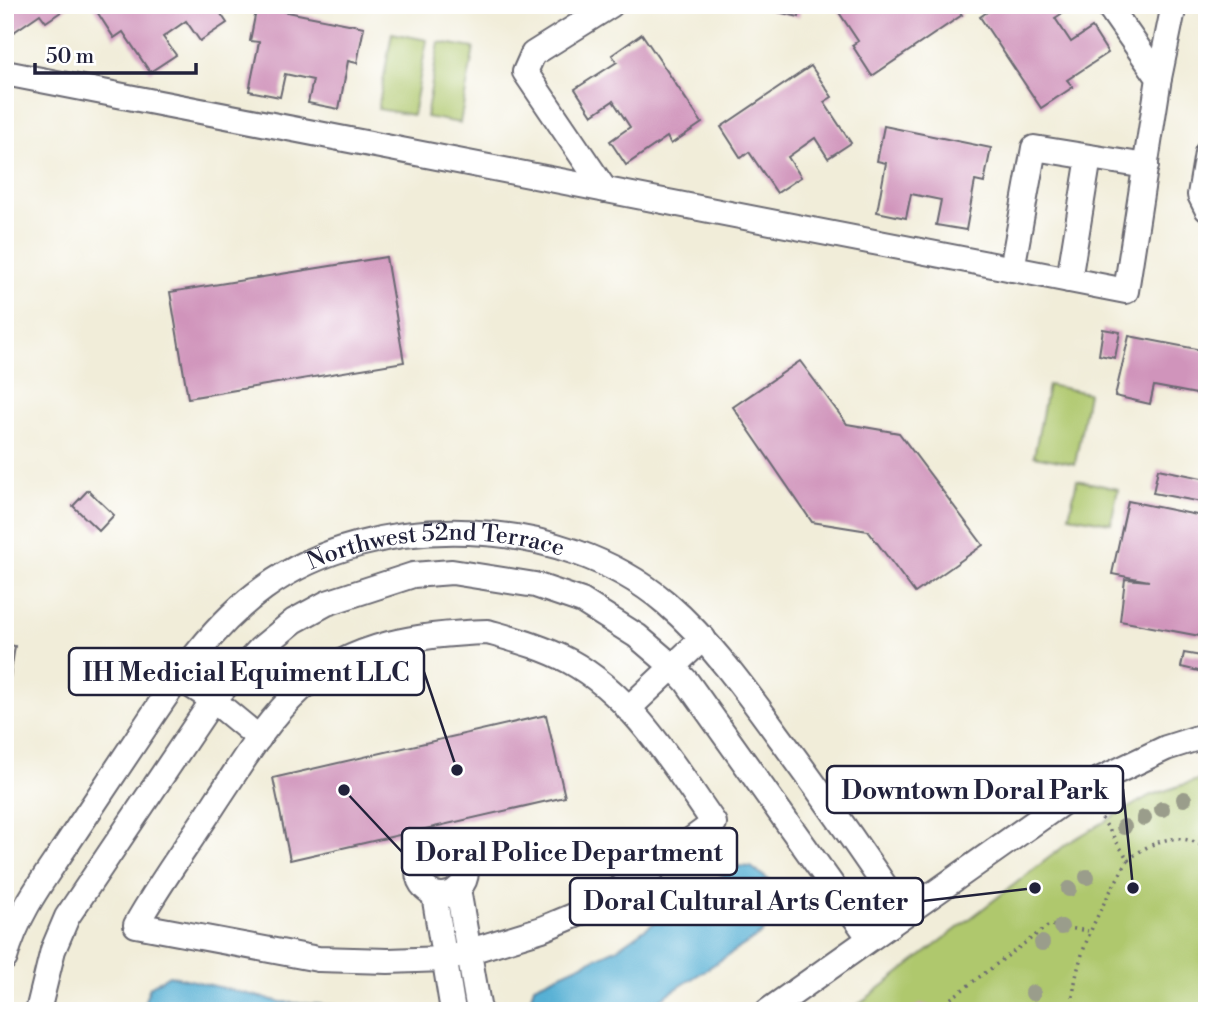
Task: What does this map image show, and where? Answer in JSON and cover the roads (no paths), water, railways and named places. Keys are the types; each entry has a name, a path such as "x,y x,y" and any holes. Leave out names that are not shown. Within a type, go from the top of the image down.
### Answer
{"street":[{"path":"605,190 525,72 533,54 611,5"},
{"path":"1108,5 1159,78"},
{"path":"5,73 1126,291 1159,78 1174,5"},
{"path":"1012,269 1034,148 1146,166"},
{"path":"1206,209 1200,195 1207,153"},
{"path":"1069,280 1089,157"},
{"name":"Northwest 52nd Terrace","path":"5,958 26,904 178,677 229,618 265,587 313,562 364,544 408,534 480,531 522,538 603,563 666,602 702,638 795,757 903,913"},
{"path":"453,532 453,572"},
{"name":"Northwest 52nd Terrace","path":"38,1011 53,950 67,917 213,700 260,649 294,621 327,603 413,575 453,572 536,585 582,601 637,636 687,682 869,937"},
{"path":"488,632 534,645 570,662 607,687 628,709 714,823 653,868 578,914 542,929 444,959 318,959 136,925 154,893 259,737 300,689 341,662 388,642 436,633 488,632"},
{"path":"628,709 702,638"},
{"path":"178,677 213,700 259,737"},
{"path":"768,1011 1086,786 1166,748 1207,734"},
{"path":"68,842 102,863"},
{"path":"453,1011 444,959 446,892 469,953 479,1011"}],"water":[{"path":"736,866 751,867 769,880 777,909 761,934 642,1011 527,1011 534,986 616,949"},
{"path":"169,975 281,1002 411,1011 141,1011 150,987"}],"place":[{"name":"IH Medicial Equiment LLC","path":"457,770"},
{"name":"Doral Police Department","path":"344,790"},
{"name":"Doral Cultural Arts Center","path":"1035,888"},
{"name":"Downtown Doral Park","path":"1133,888"}]}
